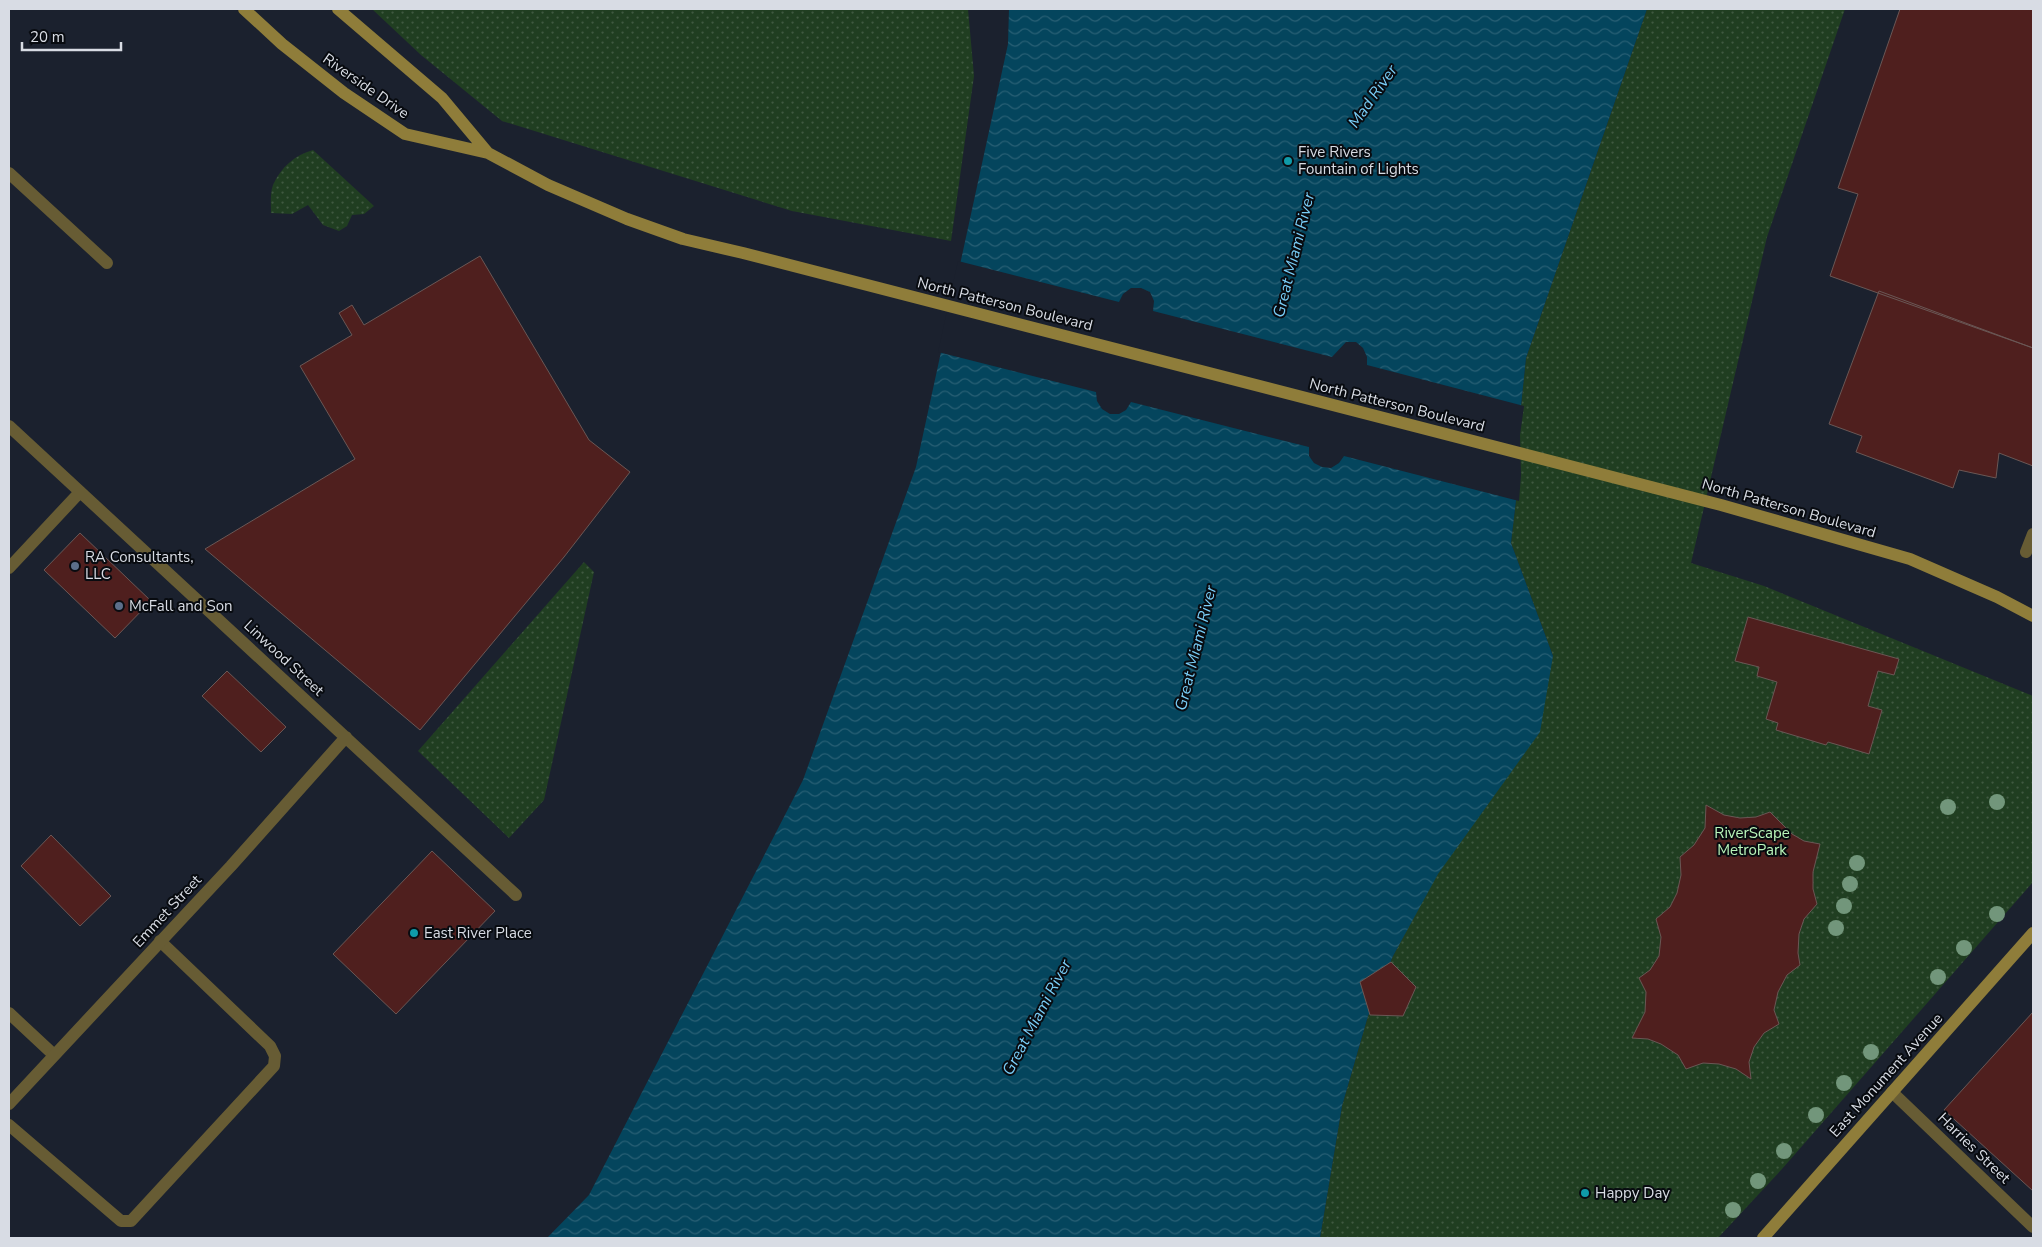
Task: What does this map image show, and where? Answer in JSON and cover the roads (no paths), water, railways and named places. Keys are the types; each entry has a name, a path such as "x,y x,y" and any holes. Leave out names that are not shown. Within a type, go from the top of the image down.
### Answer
{"main road":[{"name":"Riverside Drive","path":"244,9 282,44 344,93 405,134 488,153 548,185 627,219 683,240 743,253"},
{"name":"Riverside Drive","path":"338,9 442,98 488,153"},
{"name":"North Patterson Boulevard","path":"743,253 1721,505 1910,559 1998,597 2033,616"},
{"name":"East Monument Avenue","path":"1763,1238 2033,933"}],"street":[{"path":"9,172 107,263"},
{"name":"Linwood Street","path":"9,426 516,895"},
{"path":"9,568 80,492"},
{"path":"2026,552 2033,534"},
{"name":"Emmet Street","path":"9,1104 160,942 346,737"},
{"path":"9,1125 121,1222 131,1221 274,1066 275,1056 270,1046 160,942"},
{"path":"9,1013 54,1055"},
{"name":"Harries Street","path":"1892,1092 2033,1227"}],"water":[{"path":"1009,9 1647,9 1526,358 1518,435 1519,475 1511,543 1553,656 1540,732 1438,874 1393,956 1368,1016 1342,1106 1320,1238 547,1238 589,1195 803,780 916,467 1008,44"}],"place":[{"name":"Five Rivers Fountain of Lights","path":"1288,161"},
{"name":"RA Consultants, LLC","path":"75,566"},
{"name":"McFall and Son","path":"119,606"},
{"name":"East River Place","path":"414,933"},
{"name":"Happy Day","path":"1585,1193"}],"water label":[{"name":"Mad River","path":"1372,96"},
{"name":"Great Miami River","path":"1293,255"},
{"name":"Great Miami River","path":"1195,648"},
{"name":"Great Miami River","path":"1036,1017"}],"park label":[{"name":"RiverScape MetroPark","path":"1752,842"}]}
